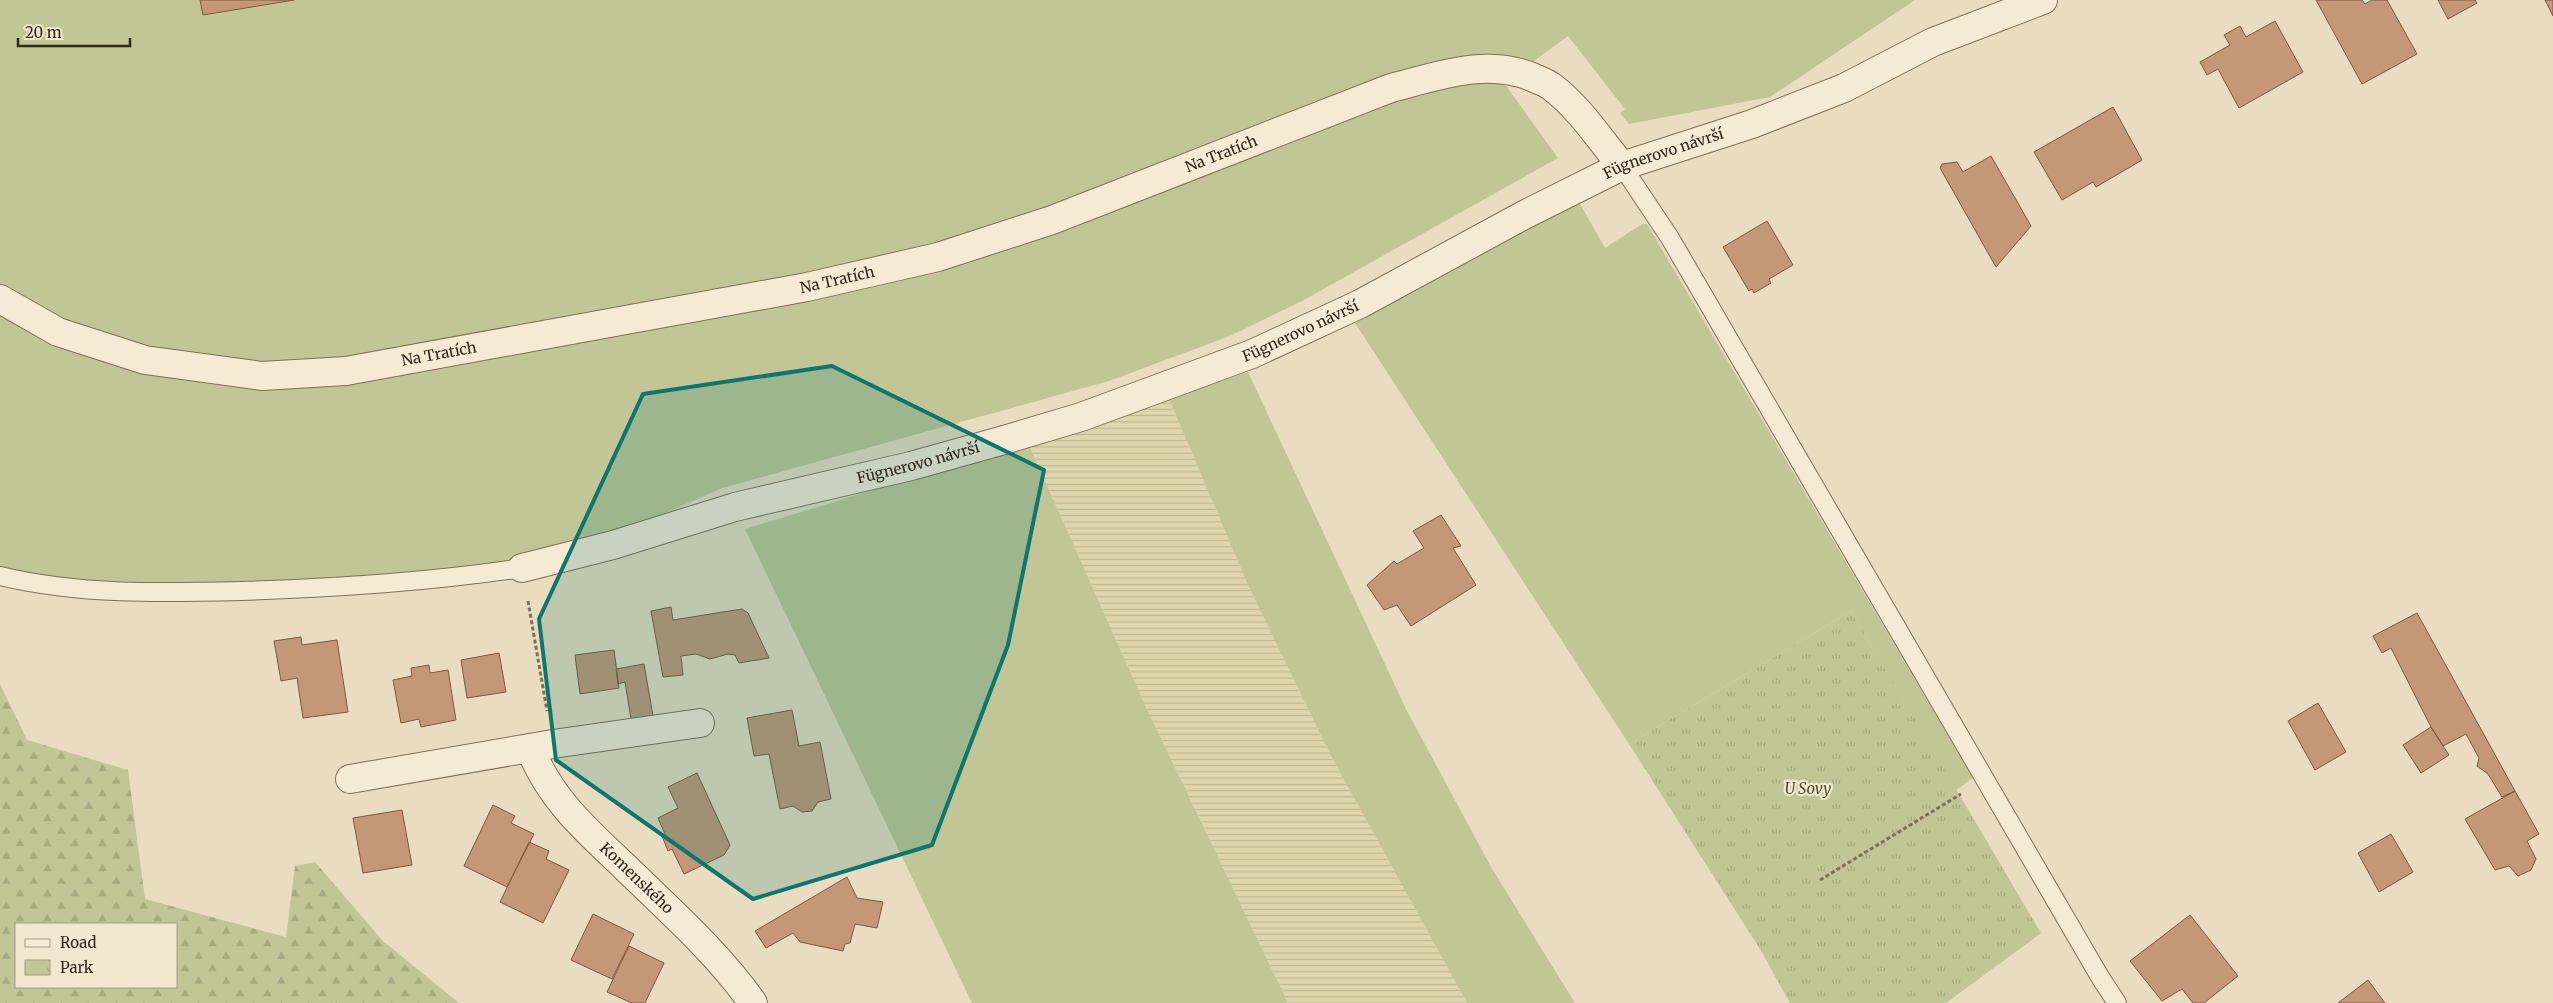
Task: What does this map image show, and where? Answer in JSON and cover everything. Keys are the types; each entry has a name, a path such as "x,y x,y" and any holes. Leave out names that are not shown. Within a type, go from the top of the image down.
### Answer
{"street":[{"name":"Fügnerovo návrší","path":"522,568 613,545 735,508 911,466 1082,417 1252,354 1360,304 1524,215 1622,166 1752,124 1844,88 1933,42 2043,0"},
{"name":"Na Tratích","path":"0,300 58,332 145,360 262,376 346,371 807,287 938,257 1052,220 1391,88 1450,72 1486,67 1514,70 1550,85 1568,101 1622,166"},
{"path":"350,779 542,746 700,723"},
{"name":"Komenského","path":"542,746 551,790 572,816 700,939 753,1003"}],"lane":[{"path":"1622,166 1670,238 2117,1003"},
{"path":"0,576 72,590 181,593 388,584 522,568"}],"path":[{"path":"528,598 542,746"},
{"path":"1820,880 1985,780"}],"highlighted area":[{"path":"832,366 1044,470 1008,645 932,845 753,899 556,760 539,619 643,394"}],"shaded area":[{"path":"1169,399 1248,585 1330,754 1467,1003 1288,1003 1145,705 1028,443"}],"green space":[{"path":"0,0 1915,0 1770,97 1629,124 1620,113 1625,109 1568,36 1504,83 1558,158 1302,301 1230,336 1109,381 722,488 630,529 567,548 501,563 341,580 221,586 61,581 0,569"},
{"path":"1580,204 1605,248 1642,224 1647,224 1973,778 1956,790 1851,611 1629,744 1355,323 1495,241"},
{"path":"1248,372 1407,711 1491,867 1575,1003 1467,1003 1330,754 1248,585 1169,399"},
{"path":"1028,443 1145,705 1288,1003 972,1003 745,529"},
{"name":"U Sovy","path":"1851,611 2041,933 1946,1003 1790,1003 1760,949 1629,744"},
{"path":"0,684 27,740 128,770 145,899 286,937 295,866 315,862 383,941 459,1003 0,1003"}],"building":[{"path":"200,0 294,0 203,15"},
{"path":"2316,0 2362,0 2365,4 2372,0 2387,0 2417,54 2362,84"},
{"path":"2438,0 2475,0 2477,3 2448,19"},
{"path":"2545,0 2553,0 2553,16"},
{"path":"2275,21 2303,72 2239,108 2218,69 2207,75 2200,62 2230,45 2224,35 2240,26 2246,37"},
{"path":"2113,107 2142,160 2096,187 2093,182 2062,200 2034,152"},
{"path":"1991,156 2031,226 1996,267 1940,168 1942,164 1957,162 1963,172"},
{"path":"1767,221 1793,265 1769,279 1771,283 1754,293 1752,289 1749,291 1723,247"},
{"path":"1441,515 1461,546 1453,548 1476,585 1411,626 1397,605 1384,610 1367,585 1394,561 1397,564 1424,548 1413,531"},
{"path":"671,607 673,620 742,609 748,613 769,658 739,663 735,655 728,654 710,659 696,654 681,656 683,675 663,677 651,611"},
{"path":"2417,613 2515,791 2502,797 2488,774 2477,766 2479,758 2466,734 2443,746 2431,727 2391,648 2382,653 2373,636"},
{"path":"301,637 302,645 337,640 348,712 303,718 297,678 281,681 274,641"},
{"path":"614,650 619,688 580,694 575,655"},
{"path":"499,653 506,692 467,698 461,660"},
{"path":"644,664 653,716 631,719 625,682 618,684 616,669"},
{"path":"429,665 430,673 448,670 456,720 421,727 419,719 401,723 393,680 412,676 411,668"},
{"path":"2318,703 2346,752 2315,770 2288,721"},
{"path":"792,710 799,746 820,742 831,799 818,802 812,811 802,812 793,806 780,809 769,754 754,756 747,718"},
{"path":"2431,727 2449,755 2421,773 2403,745"},
{"path":"697,773 730,845 724,855 684,874 672,849 668,851 662,836 665,834 658,818 678,808 668,787"},
{"path":"2515,791 2539,834 2527,841 2536,859 2531,870 2518,876 2509,866 2495,870 2465,819"},
{"path":"493,805 515,816 511,823 534,834 507,887 464,866"},
{"path":"402,810 412,865 363,873 353,818"},
{"path":"2391,834 2413,872 2379,892 2358,853"},
{"path":"529,842 549,851 546,859 569,870 543,923 500,902"},
{"path":"847,877 857,898 883,902 877,928 855,924 850,943 845,944 843,951 800,942 793,933 766,948 755,931"},
{"path":"593,914 634,934 612,979 571,960"},
{"path":"2190,915 2238,976 2204,1003 2193,1003 2182,989 2162,1001 2130,961"},
{"path":"629,946 664,963 645,1003 632,1003 607,992"},
{"path":"2368,980 2385,1003 2338,1003"}]}
